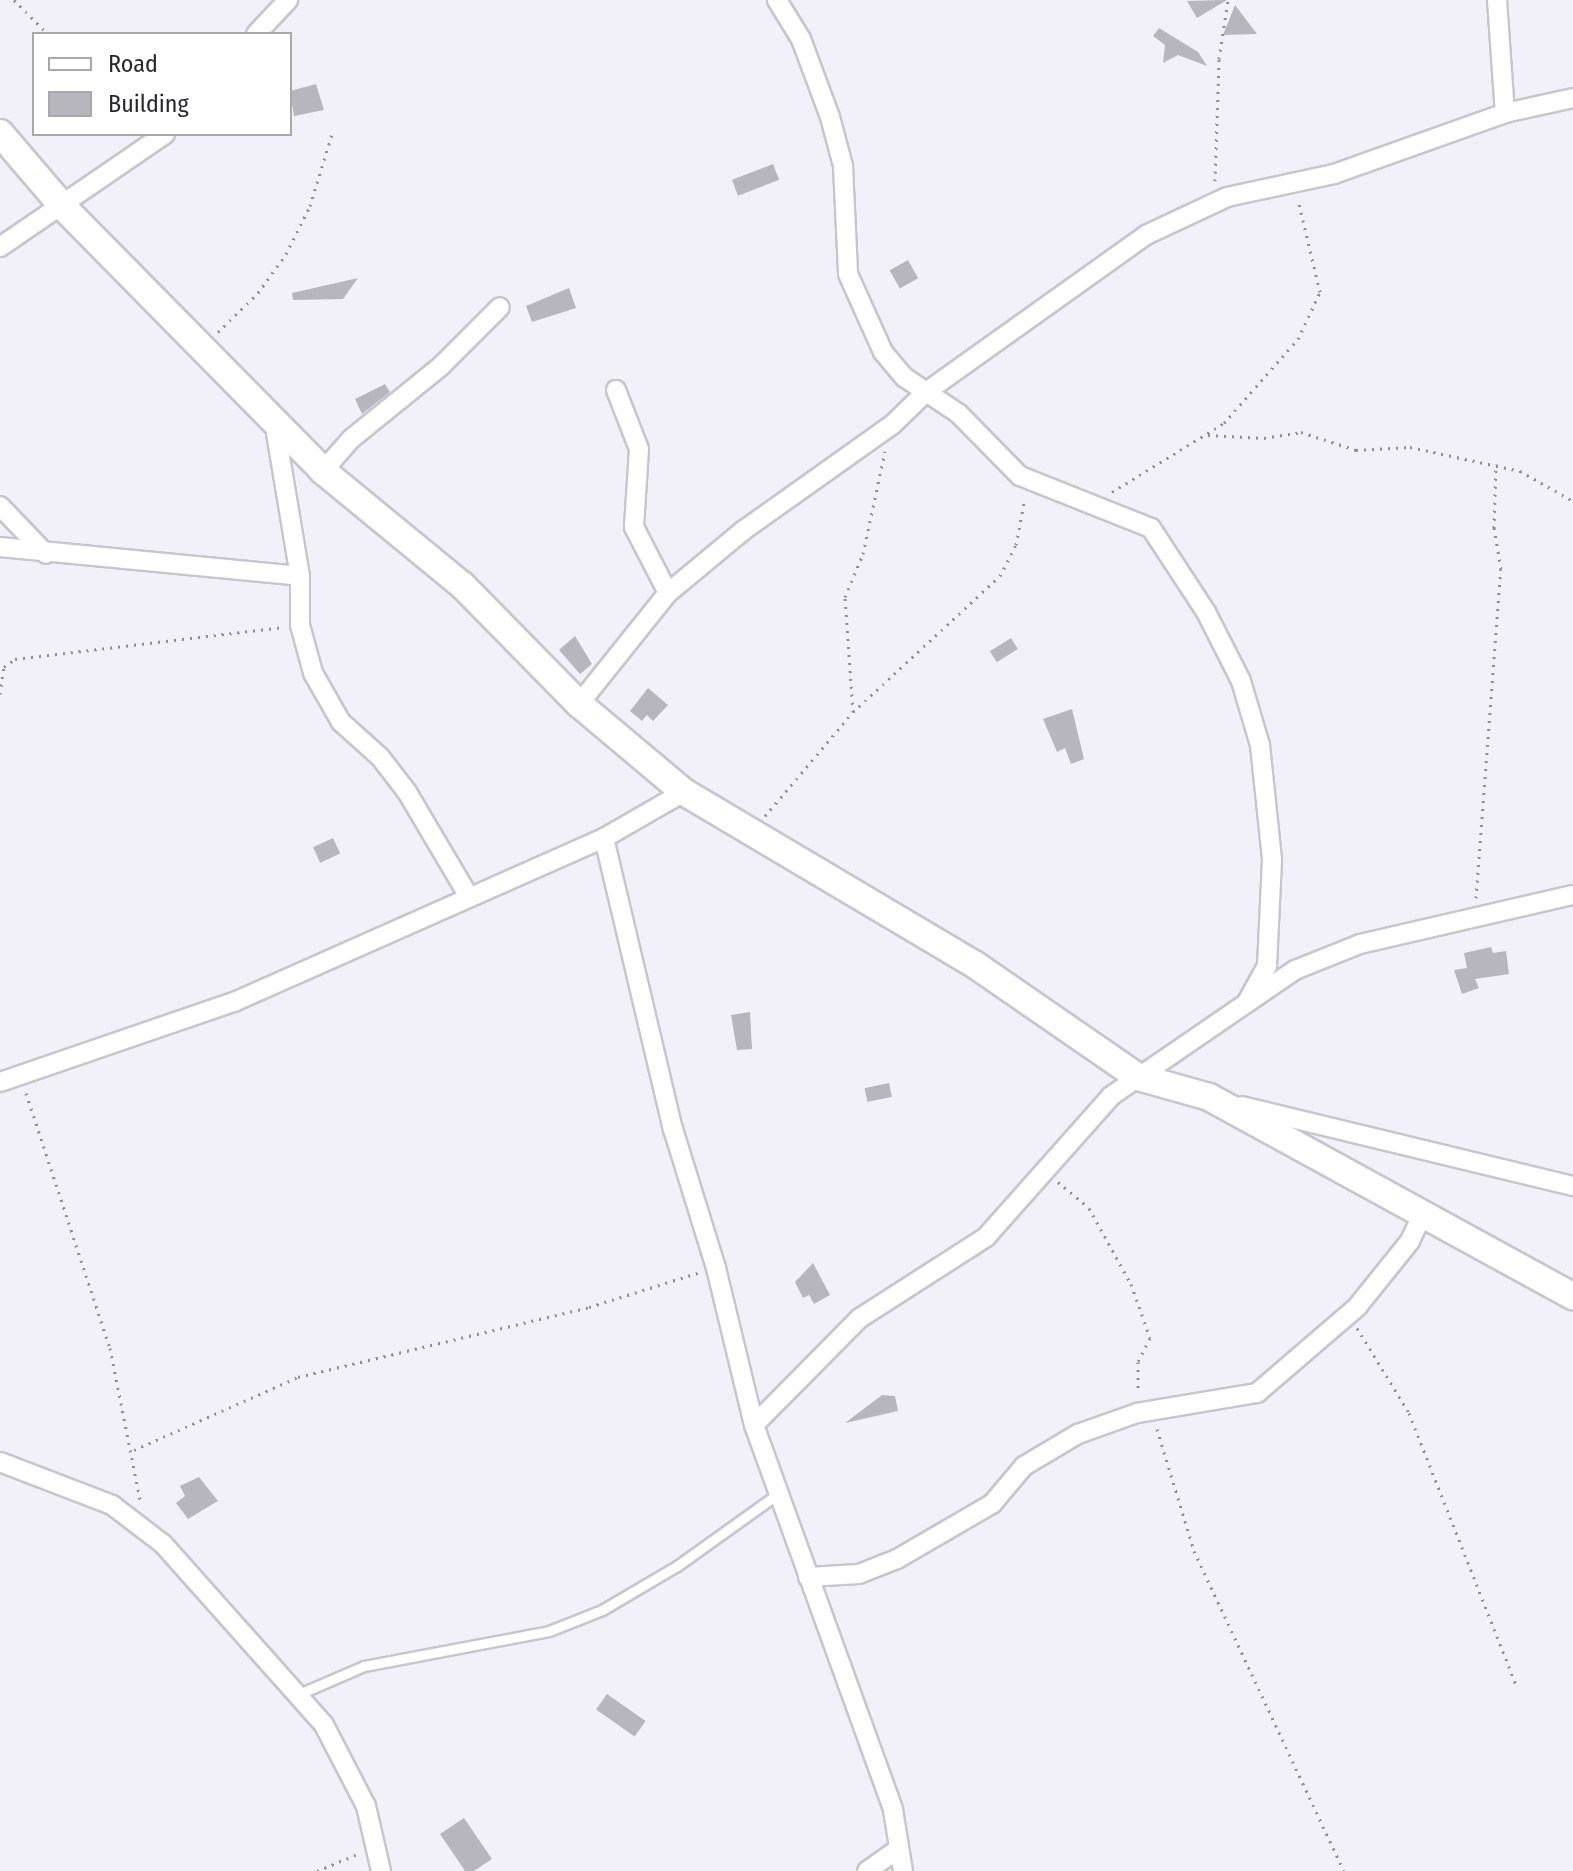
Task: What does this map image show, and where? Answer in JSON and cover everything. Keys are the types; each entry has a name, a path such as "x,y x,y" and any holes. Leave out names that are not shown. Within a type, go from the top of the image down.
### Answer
{"street":[{"path":"258,32 288,0"},
{"path":"777,0 801,39 843,166 842,220 855,298 893,366 959,414 1025,478 1151,528 1206,612 1254,719 1272,860 1267,966 1247,1002"},
{"path":"1497,0 1505,113"},
{"path":"579,704 668,593 744,530 892,425 926,392 1146,235 1210,205 1299,183 1505,113 1573,98"},
{"path":"0,133 64,208 323,471 462,585 579,704 684,792 750,834 974,964 1138,1077 1351,1136 1573,1186"},
{"path":"0,247 64,208 162,136"},
{"path":"323,471 351,439 441,366 500,307"},
{"path":"616,390 639,449 634,527 668,593"},
{"path":"274,421 300,576 300,625 313,673 330,706 407,792 469,897"},
{"path":"0,506 46,554"},
{"path":"0,547 46,554 300,576"},
{"path":"0,1082 234,1002 604,838 684,792"},
{"path":"604,838 673,1129 716,1268 754,1425 776,1495 893,1810 903,1871"},
{"path":"754,1425 860,1318 986,1237 1045,1175 1111,1096 1247,1002 1332,952 1473,921 1550,897 1573,895"},
{"path":"1209,1097 1424,1211 1573,1296"},
{"path":"808,1577 859,1574 897,1559 1000,1499 1024,1466 1078,1434 1147,1411 1251,1397 1348,1314 1410,1241 1424,1211"},
{"path":"0,1462 98,1498 143,1524 324,1725 359,1789 381,1871"},
{"path":"867,1871 898,1849"}],"lane":[{"path":"299,1694 364,1666 549,1631 602,1610 677,1566 776,1495"}],"path":[{"path":"14,0 46,32"},
{"path":"1210,205 1217,172 1219,59 1228,0"},
{"path":"202,348 258,293 286,254 310,206 333,131"},
{"path":"1086,501 1115,490 1205,435 1236,412 1280,364 1318,298 1317,275 1298,209 1299,183"},
{"path":"853,712 845,597 863,554 892,425"},
{"path":"1205,435 1264,438 1301,432 1351,450 1410,447 1496,464 1544,482 1573,501"},
{"path":"1473,921 1501,569 1494,528 1496,464"},
{"path":"750,834 853,712 1000,576 1016,545 1025,478"},
{"path":"0,694 4,667 15,659 300,625"},
{"path":"20,1075 84,1256 134,1450 143,1524"},
{"path":"1045,1175 1069,1187 1089,1208 1131,1284 1150,1338 1135,1376 1172,1465 1194,1551 1344,1871"},
{"path":"134,1450 298,1377 589,1307 716,1268"},
{"path":"1348,1314 1415,1424 1516,1685"},
{"path":"317,1871 376,1849"}],"building":[{"path":"1227,0 1197,18 1187,1"},
{"path":"1235,5 1257,34 1223,35"},
{"path":"1159,28 1198,52 1207,66 1178,55 1163,63 1165,45 1153,36"},
{"path":"316,84 324,110 294,116 292,90"},
{"path":"773,164 779,180 738,196 732,180"},
{"path":"908,260 918,278 900,289 890,270"},
{"path":"358,278 343,299 293,300 292,293"},
{"path":"569,288 576,308 532,322 526,306"},
{"path":"385,384 390,392 362,414 355,399"},
{"path":"575,636 592,664 580,674 559,650"},
{"path":"1011,638 1018,649 997,662 990,651"},
{"path":"648,688 668,705 653,721 647,715 642,721 630,711"},
{"path":"1072,709 1084,759 1071,764 1065,748 1057,752 1043,719"},
{"path":"333,838 340,853 320,863 313,847"},
{"path":"1491,947 1493,953 1506,951 1509,974 1475,979 1479,988 1462,994 1454,970 1467,968 1464,953"},
{"path":"750,1012 752,1049 737,1050 731,1015"},
{"path":"889,1083 892,1097 867,1102 865,1088"},
{"path":"813,1263 830,1295 814,1304 809,1295 803,1298 795,1282"},
{"path":"882,1395 895,1396 898,1411 845,1423"},
{"path":"199,1477 218,1501 188,1519 176,1503 185,1496 180,1486"},
{"path":"607,1694 646,1721 635,1737 596,1710"},
{"path":"464,1818 492,1859 474,1871 465,1871 440,1834"}]}
